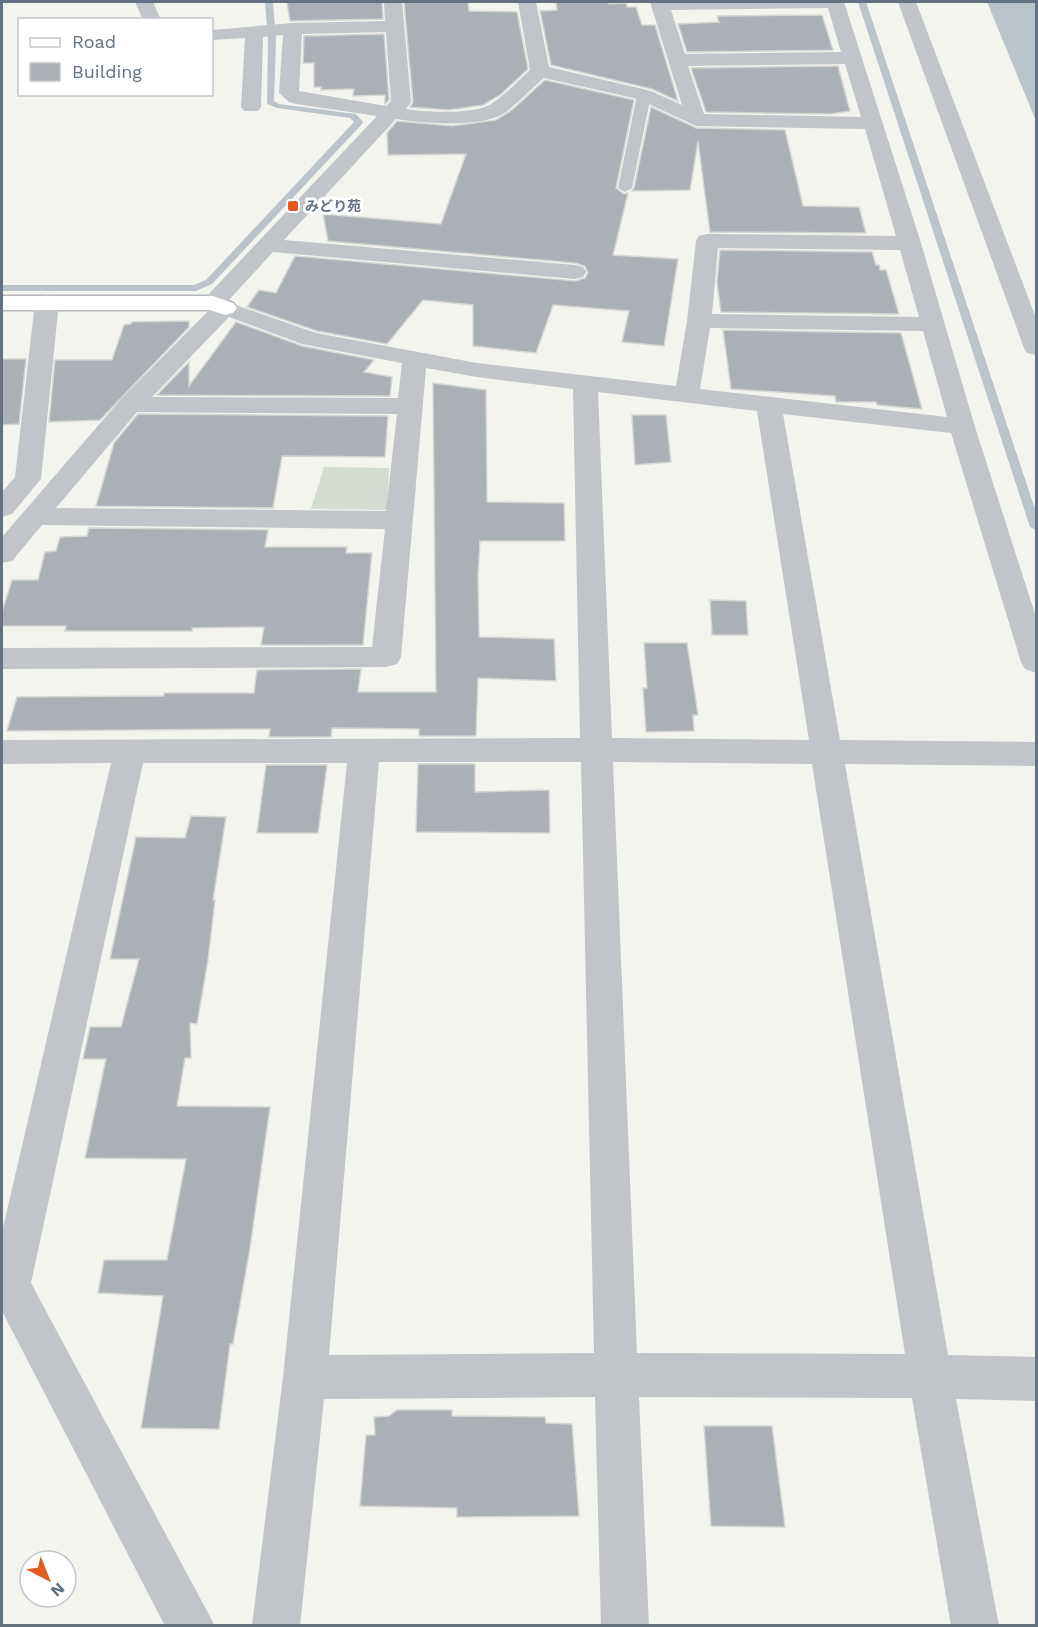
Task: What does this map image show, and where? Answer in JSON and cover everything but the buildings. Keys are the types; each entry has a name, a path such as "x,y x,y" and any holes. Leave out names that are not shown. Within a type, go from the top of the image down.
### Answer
{"street":[{"path":"144,2 151,18"},
{"path":"2,554 130,404 219,306 269,245 400,102 393,2"},
{"path":"527,2 540,71"},
{"path":"696,120 660,3 835,2 910,243 962,427 1036,662"},
{"path":"907,2 1036,348"},
{"path":"213,35 287,29 395,26"},
{"path":"287,29 289,93 296,98 420,117 480,115 497,109 540,71"},
{"path":"251,107 257,31"},
{"path":"676,60 852,58"},
{"path":"540,71 644,95 696,120 873,123"},
{"path":"687,394 699,321 706,241 910,243"},
{"path":"269,245 575,272"},
{"path":"2,508 28,478 47,302"},
{"path":"2,303 219,306 311,339 477,370 962,427"},
{"path":"699,321 933,324"},
{"path":"2,660 386,657 415,358"},
{"path":"585,383 626,1626"},
{"path":"130,404 410,406"},
{"path":"770,405 930,1376 975,1626"},
{"path":"33,516 399,520"},
{"path":"2,752 596,750 1036,754"},
{"path":"276,1626 305,1377 364,751"},
{"path":"130,752 10,1285 190,1626"},
{"path":"305,1377 616,1375 930,1376 1036,1379"}],"lane":[{"path":"625,188 644,95"}],"shaded area":[{"path":"987,2 1036,2 1036,121"},
{"path":"324,467 389,468 387,510 311,509"}],"waterway":[{"path":"2,288 196,288 209,282 359,122 353,116 277,106 270,102 272,38 269,2"},
{"path":"862,2 1036,527"}],"place":[{"name":"みどり苑","path":"293,206"}]}
